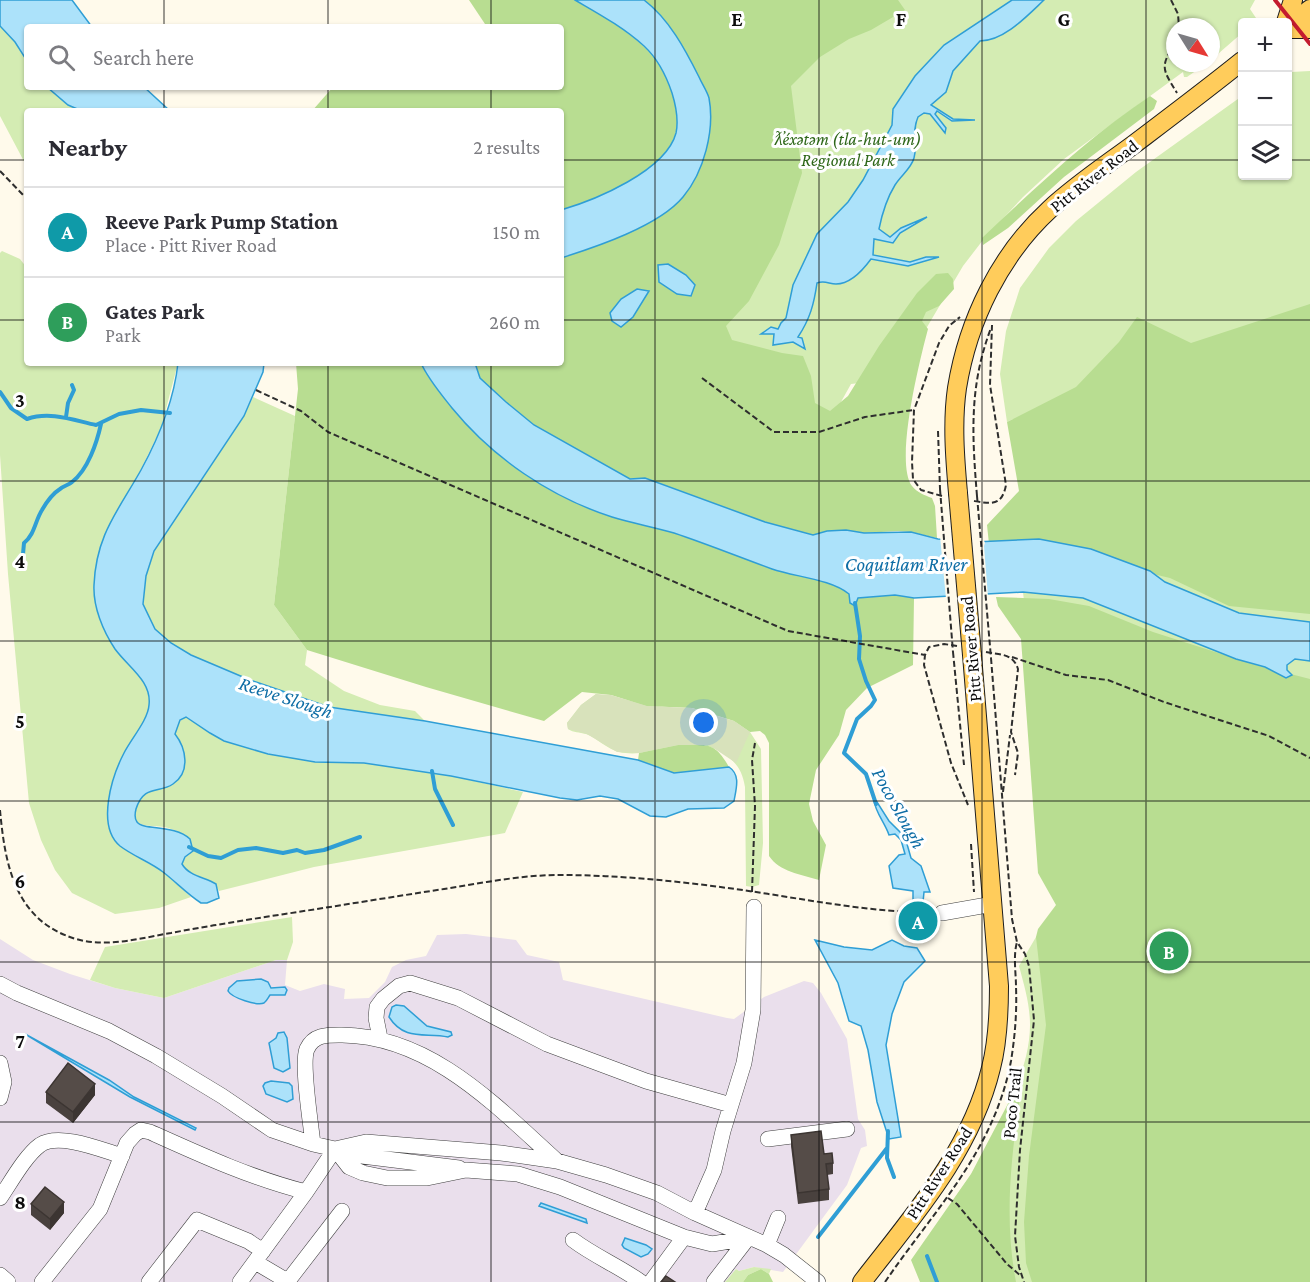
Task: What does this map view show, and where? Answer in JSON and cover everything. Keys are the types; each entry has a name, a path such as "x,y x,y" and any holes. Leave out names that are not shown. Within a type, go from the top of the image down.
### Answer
{"main road":[{"path":"1289,18 1293,0"},
{"path":"1292,22 1310,9"},
{"path":"1292,27 1310,29"},
{"name":"Pitt River Road","path":"862,1282 949,1165 965,1138 983,1095 994,1053 999,1018 999,986 984,905 972,655 949,491 955,452 957,389 968,338 987,292 1028,232 1073,190 1238,65"}],"lane":[{"path":"695,1213 714,1170 744,1063 753,1010 753,899"},
{"path":"942,913 984,905"},
{"path":"380,1038 376,1018 377,1007 399,986 410,983 458,998 547,1044 646,1081 731,1105"},
{"path":"0,984 109,1031 156,1056 273,1130 335,1149 366,1142 501,1153 557,1161 657,1192 695,1213 767,1245 784,1255 818,1282"},
{"path":"313,1144 304,1069 306,1052 312,1041 324,1035 380,1038 426,1056 462,1079 557,1161"},
{"path":"0,1063 4,1082 0,1098"},
{"path":"768,1139 847,1129"},
{"path":"42,1282 100,1209 127,1143 141,1130 272,1184 306,1192"},
{"path":"0,1198 38,1146 46,1142 58,1140 82,1144 122,1156"},
{"path":"335,1149 349,1167 363,1173 387,1178 426,1178 466,1170 518,1174 560,1187 684,1237 712,1244 748,1238"},
{"path":"240,1282 335,1149"},
{"path":"149,1282 197,1220 248,1241 259,1257 289,1282 342,1211"},
{"path":"767,1245 778,1218"},
{"path":"651,1282 684,1237"},
{"path":"714,1282 748,1238"},
{"path":"573,1240 590,1252 617,1265 640,1282"},
{"path":"0,1275 8,1282"}],"path":[{"path":"1171,0 1178,18"},
{"path":"1166,62 1164,72 1178,96"},
{"path":"0,171 24,196"},
{"path":"992,325 975,389 974,446 1002,798"},
{"path":"702,378 774,432 819,432 865,417 914,410"},
{"path":"256,390 301,411 328,432 788,631 924,655"},
{"path":"949,491 953,651 964,769"},
{"path":"1010,657 1066,675 1108,681 1269,736 1310,758"},
{"path":"1002,798 1011,732"},
{"path":"753,899 755,806 752,760 755,743"},
{"path":"967,792 969,815"},
{"name":"Poco Trail","path":"1002,798 1014,931 1029,966 1035,1020 1020,1150 1015,1236 1024,1282"},
{"path":"0,810 10,874 24,903 35,916 60,932 76,939 96,942 116,943 231,922 444,889 556,875 670,882 753,899 910,912"},
{"path":"970,838 984,905"},
{"path":"948,1198 957,1204 1007,1264 1021,1276"}],"shaded area":[{"path":"466,934 516,940 527,955 559,962 563,980 734,1019 764,997 804,981 813,983 847,1039 858,1119 865,1130 867,1146 861,1148 847,1185 783,1272 754,1267 739,1271 736,1269 725,1282 0,1282 0,939 33,960 70,974 115,988 164,998 276,960 287,960 285,985 300,991 324,984 345,989 344,999 369,998 385,982 392,967 406,960 426,956 437,935"}],"green space":[{"path":"469,0 573,0 620,27 651,55 669,85 677,119 675,134 668,148 643,172 610,192 564,209 564,108 315,108 330,90 564,90 564,24 485,24"},
{"name":"ƛ̓éxətəm (tla-hut-um) Regional Park","path":"570,0 1255,0 1250,9 1256,18 1238,18 1238,36 1220,52 1220,18 1166,18 1166,72 1183,72 1064,159 1023,197 983,240 963,266 910,356 860,383 851,384 832,418 829,521 896,577 677,471 694,275"},
{"path":"644,0 898,0 905,10 820,57 791,86 802,173 779,245 749,301 726,326 732,340 803,356 811,376 815,403 830,411 848,396 879,346 917,293 936,274 948,273 953,279 954,289 939,306 926,312 922,321 928,329 910,410 906,456 907,474 912,486 932,498 935,506 937,538 898,531 864,533 838,531 813,535 765,522 645,478 630,479 534,425 480,378 476,366 564,366 564,257 626,234 659,217 683,197 697,175 709,137 709,98 676,36"},
{"path":"0,26 15,42 24,56 24,90 50,90 75,108 24,108 24,161 0,116"},
{"path":"1310,71 1310,1282 924,1282 947,1212 991,1139 1018,1083 1028,1044 1030,1025 1028,1002 1019,966 1036,937 1059,907 1016,531 1020,490 1013,419 1007,422 1000,374 1006,331 1020,288 1049,248 1076,221 1136,172 1238,99 1238,180 1292,180 1292,72"},
{"name":"ƛ̓éxətəm (tla-hut-um) Regional Park","path":"1183,72 1194,72 1187,77 1184,77"},
{"path":"1150,96 1157,101 1154,109 1064,177 1008,228 983,245 982,238 1043,181 1106,128"},
{"path":"2,251 20,259 24,264 24,366 177,366 161,428 141,469 94,588 105,632 124,660 143,680 149,696 146,716 110,791 135,856 162,871 191,897 159,908 115,914 72,893 55,870 41,840 29,803 8,574 0,455 0,253"},
{"path":"1310,304 1310,614 1229,606 1170,578 1119,566 989,544 987,525 1019,491 1007,422 1076,387 1119,342 1137,317 1191,343"},
{"path":"296,366 423,366 452,408 485,443 522,472 585,506 616,518 674,533 781,572 833,585 849,594 850,599 895,595 914,598 913,665 867,688 846,710 839,735 816,770 809,804 813,821 826,845 819,880 785,869 769,856 769,743 760,731 750,732 734,721 692,708 646,706 611,695 582,692 544,721 307,650 274,605 298,389"},
{"path":"253,397 295,416 274,605 307,650 305,665 344,691 380,705 415,711 425,721 329,707 250,680 191,655 171,643 155,629 143,604 146,576 154,551 244,416"},
{"path":"996,597 1049,599 1089,606 1153,632 1259,666 1310,679 1310,1282 1032,1282 1026,1263 1024,1222 1029,1156 1046,1025 1036,937 1038,929 1056,905 1038,873 1021,639 998,606"},
{"path":"596,694 734,721 750,732 761,749 763,843 759,885 746,886 745,787 735,764 723,753 697,744 646,752 619,752 586,734 568,729 567,723 581,705"},
{"path":"596,694 611,695 647,706 692,708 734,721 750,732 736,763 709,745 678,745 639,753 617,752 587,734 568,729 567,723 581,705"},
{"path":"186,717 210,733 315,762 364,763 451,776 523,792 505,833 314,867 219,891 211,882 190,872 182,864 190,854 190,839 171,829 141,824 135,818 134,812 140,799 152,790 173,785 180,741 175,731 179,722"},
{"path":"678,745 702,745 714,748 729,767 674,773 638,760 639,753"},
{"path":"292,917 293,942 287,960 276,960 164,998 115,988 90,980 105,947"},
{"path":"1012,1096 1020,1097 1010,1190 1010,1236 1016,1282 920,1282 911,1260 971,1174"},
{"path":"754,1267 771,1269 769,1274 761,1269 748,1275 743,1282 725,1282 736,1269 739,1271"},
{"path":"761,1269 769,1274 773,1282 743,1282 748,1275"}],"water":[{"path":"0,0 72,0 90,24 24,24 24,56 15,42 0,26"},
{"path":"575,0 644,0 661,16 676,35 706,90 710,110 709,137 697,175 683,197 672,207 659,217 626,234 564,257 564,209 628,182 659,160 670,147 676,133 676,108 670,86 661,68 644,46 611,21"},
{"path":"1012,0 1044,0 1006,32 998,37 980,41 953,71 946,92 931,105 953,119 975,120 952,121 937,111 935,114 946,128 945,133 930,114 924,113 918,117 915,128 914,158 890,195 879,229 890,237 901,228 927,217 900,233 893,243 874,239 873,255 910,262 926,257 939,257 908,266 871,259 847,282 817,283 811,311 798,337 802,338 805,349 793,342 773,345 774,334 761,334 771,327 778,329 786,318 793,285 817,234 848,202 863,180 892,125 893,109 915,76 944,45"},
{"path":"50,90 147,90 167,108 75,108"},
{"path":"668,264 686,275 695,285 691,296 677,294 659,282 658,265"},
{"path":"637,289 649,291 633,317 621,327 612,321 610,313 621,299"},
{"name":"Reeve Slough","path":"178,366 264,366 244,416 154,551 146,576 143,604 155,629 171,643 191,655 250,680 329,707 425,721 638,760 674,773 729,767 736,778 734,801 724,808 688,809 666,817 650,816 618,799 600,796 577,800 560,798 451,776 364,763 315,762 268,754 224,741 186,717 180,720 175,734 182,746 185,760 179,779 168,787 143,796 139,801 135,817 141,825 176,831 190,839 193,851 185,857 182,864 193,874 216,884 219,898 201,903 158,868 120,846 109,826 108,801 119,763 146,717 149,696 143,681 115,649 103,627 94,593 96,567 110,524 160,431"},
{"name":"Coquitlam River","path":"422,366 476,366 480,378 534,425 630,479 645,478 765,522 813,535 827,531 846,530 864,533 911,532 938,539 974,542 1039,539 1091,549 1150,571 1165,582 1239,613 1310,622 1310,661 1295,659 1287,665 1287,670 1292,675 1286,678 1265,667 1236,659 1083,598 1023,592 914,598 895,595 858,598 855,606 850,603 849,594 833,585 781,572 674,533 612,517 567,499 524,474 504,459 468,426 427,375"},
{"path":"874,800 889,821 905,837 911,858 921,866 930,892 924,892 923,902 913,901 913,891 893,888 889,866 899,855 905,854 901,840 895,834 889,835"},
{"path":"815,940 844,947 872,950 892,940 904,946 917,948 925,961 904,982 892,1014 886,1045 901,1137 889,1139 877,1102 868,1050 861,1026 849,1021 838,983"},
{"path":"261,979 268,982 271,988 285,987 287,990 285,995 270,995 261,1004 239,999 228,991 237,981"},
{"path":"404,1006 427,1026 451,1032 452,1035 448,1037 416,1034 402,1030 389,1017 392,1007"},
{"path":"284,1032 287,1038 290,1068 283,1072 274,1068 269,1043 276,1038 278,1033"},
{"path":"25,1034 109,1080 134,1097 196,1128 195,1130 130,1097"},
{"path":"271,1081 289,1083 292,1086 293,1099 287,1102 266,1094 263,1086"},
{"path":"541,1203 586,1219 587,1223 539,1206"},
{"path":"625,1238 652,1249 641,1257 624,1248 622,1245"}],"pier":[{"path":"940,536 983,538 988,597 946,599"}],"building":[{"path":"909,904 927,905 926,916 909,915"},
{"path":"68,1063 95,1084 73,1112 46,1092"},
{"path":"821,1131 824,1154 832,1153 833,1163 826,1164 829,1189 798,1193 791,1135"},
{"path":"45,1187 64,1202 50,1219 31,1204"},
{"path":"666,1276 675,1282 661,1282"}],"waterway":[{"path":"66,417 68,403 74,390 72,385"},
{"path":"0,392 11,408 27,419 53,416 96,425 119,414 141,410 170,413"},
{"path":"23,554 24,543 30,536 47,502 57,491 78,477 83,470 94,447 101,424"},
{"name":"Poco Slough","path":"855,603 860,636 859,659 875,700 857,719 844,753 866,774 876,804"},
{"path":"432,771 435,789 453,825"},
{"path":"189,847 208,856 221,858 238,850 256,848 283,853 297,850 305,853 324,850 360,837"},
{"path":"888,1131 887,1158 894,1177"},
{"path":"818,1237 887,1148"},
{"path":"927,1256 937,1282"}],"railway":[{"path":"1275,0 1310,44"}],"place":[{"name":"Reeve Park Pump Station","path":"918,921"},
{"name":"Gates Park","path":"1169,951"}]}
